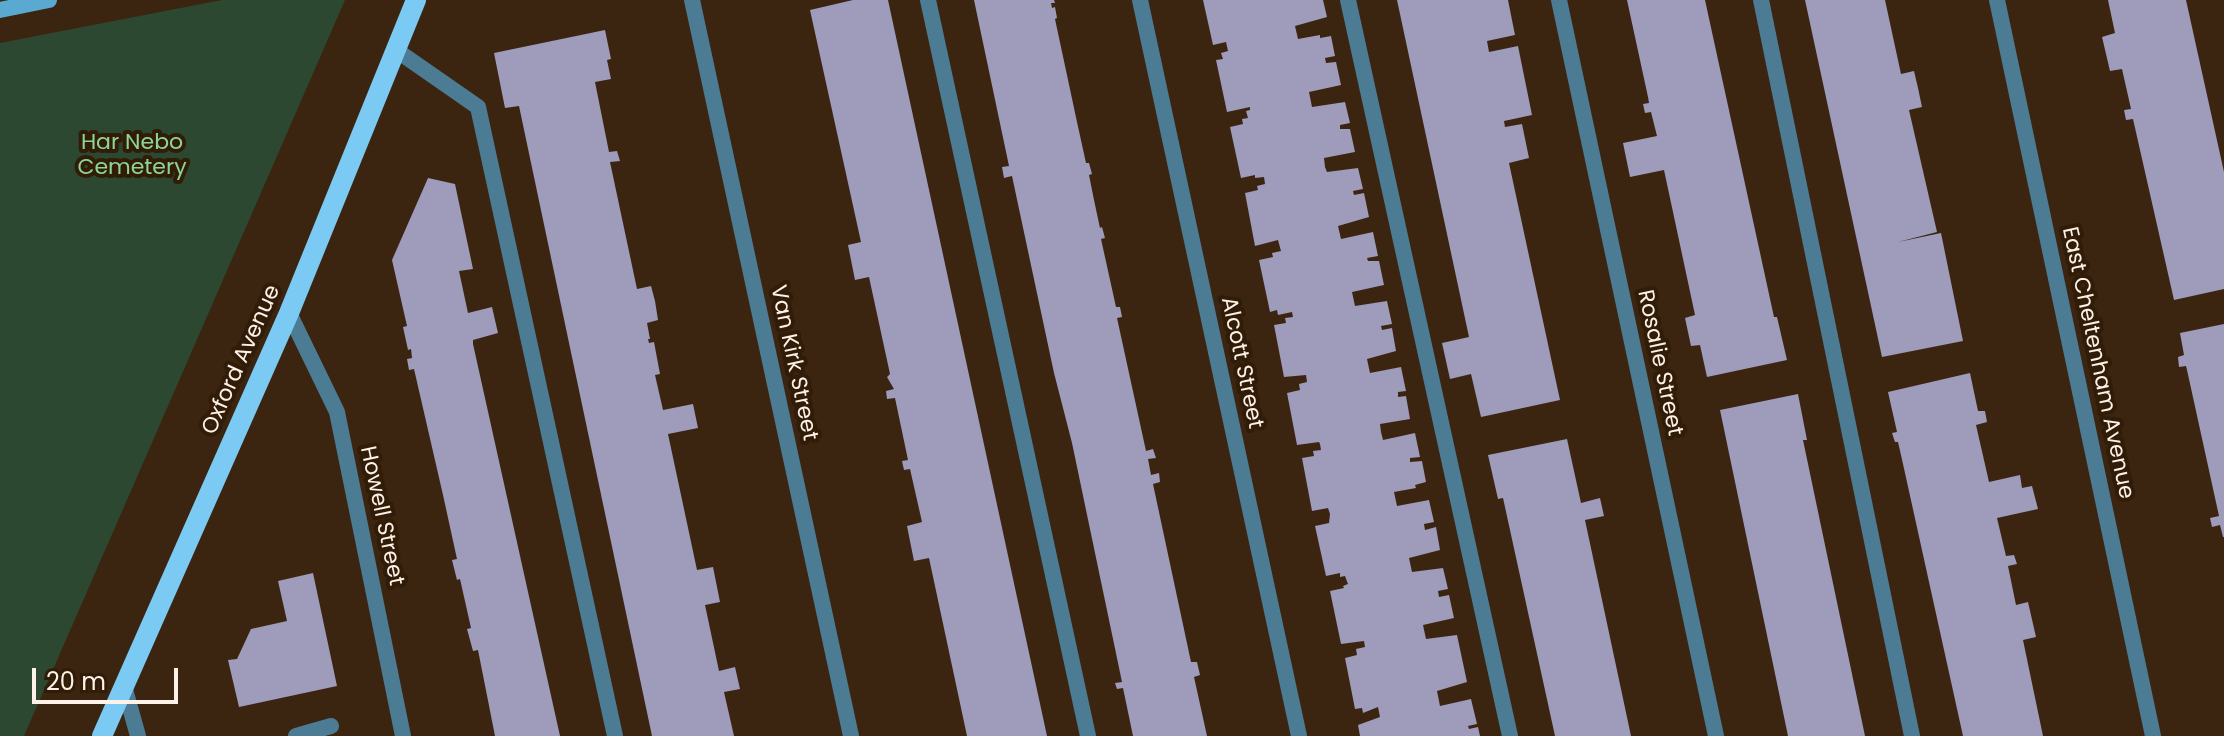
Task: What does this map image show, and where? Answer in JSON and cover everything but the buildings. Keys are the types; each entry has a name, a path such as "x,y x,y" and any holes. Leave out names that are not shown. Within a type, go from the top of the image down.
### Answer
{"main road":[{"name":"Oxford Avenue","path":"102,736 289,313 416,0"}],"street":[{"path":"0,10 49,0"},
{"name":"Van Kirk Street","path":"692,0 851,736"},
{"path":"928,0 1088,736"},
{"name":"Alcott Street","path":"1140,0 1299,736"},
{"path":"1348,0 1510,736"},
{"name":"Rosalie Street","path":"1559,0 1716,736"},
{"path":"1761,0 1912,736"},
{"name":"East Cheltenham Avenue","path":"1997,0 2153,736"},
{"path":"396,50 478,107 615,736"},
{"name":"Howell Street","path":"289,313 337,412 403,736"},
{"path":"124,686 138,736"},
{"path":"296,736 331,726"}],"green space":[{"name":"Har Nebo Cemetery","path":"222,0 345,0 24,736 0,736 0,43"}]}
